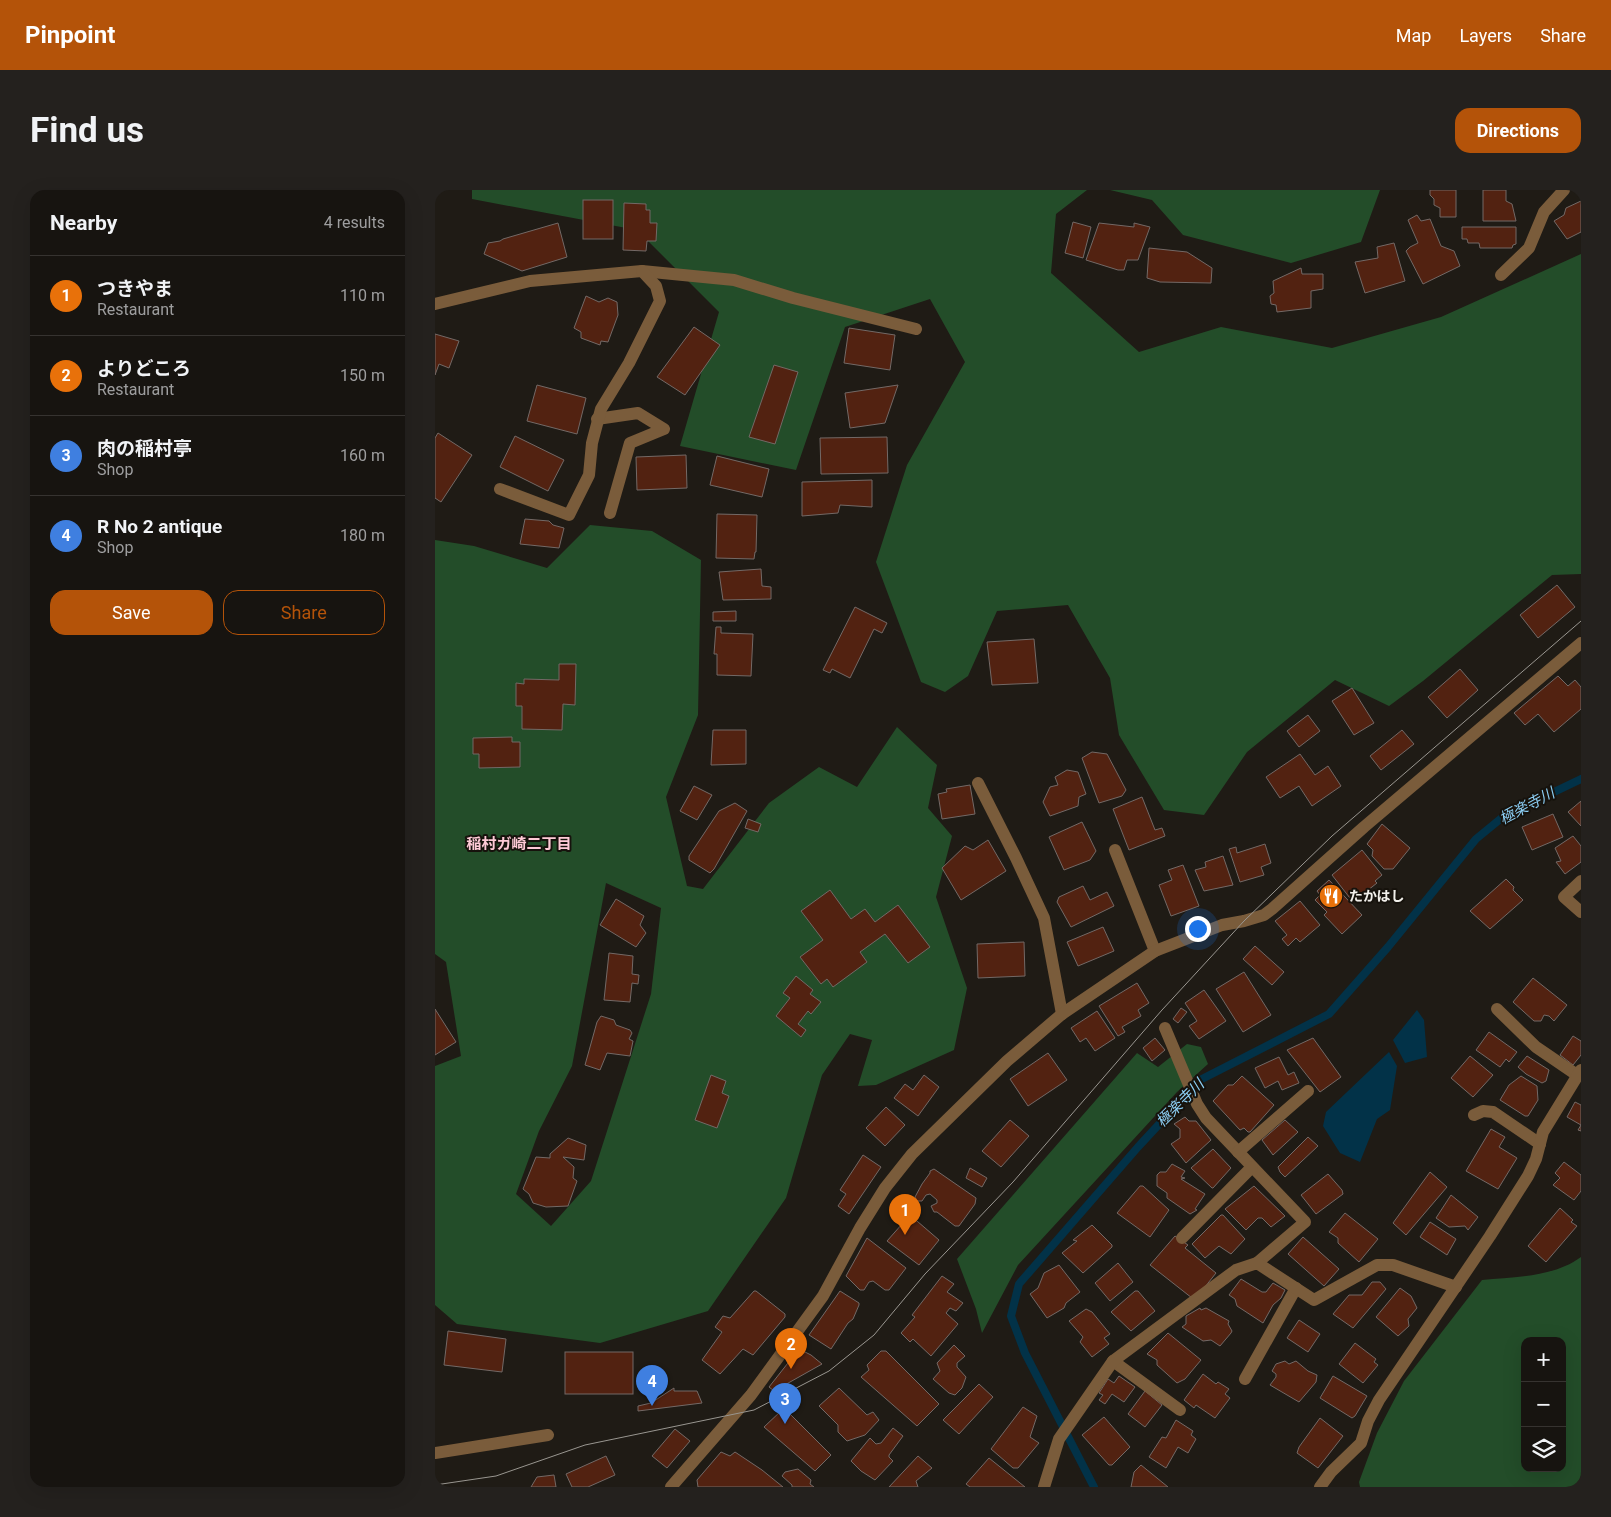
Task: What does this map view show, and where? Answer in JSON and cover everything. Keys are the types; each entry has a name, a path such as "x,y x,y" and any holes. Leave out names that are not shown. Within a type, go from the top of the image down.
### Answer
{"street":[{"path":"1501,275 1529,248 1544,212 1564,190"},
{"path":"500,490 569,515 589,475 597,419 601,409 629,363 660,301 656,286 642,271"},
{"path":"435,304 530,281 642,271 734,280 793,298 916,328"},
{"path":"597,419 638,413 664,429 631,443 610,512"},
{"path":"671,1487 751,1395 823,1296 885,1188 912,1154 1007,1061 1062,1014 1155,951 1222,925 1264,915 1364,827 1581,643"},
{"path":"978,784 1017,858 1045,918 1062,1014"},
{"path":"1115,850 1155,951"},
{"path":"1581,881 1564,897 1581,912"},
{"path":"1320,1487 1331,1472 1361,1443 1368,1421 1379,1400 1528,1176 1536,1159 1543,1132 1579,1073 1535,1047 1497,1009"},
{"path":"1044,1487 1059,1439 1113,1361 1236,1270 1257,1263 1305,1222 1206,1118 1197,1104 1165,1028"},
{"path":"1238,1152 1308,1091"},
{"path":"1474,1115 1483,1111 1493,1112 1540,1144"},
{"path":"1182,1238 1252,1167"},
{"path":"1257,1263 1314,1300 1377,1265 1393,1264 1455,1287"},
{"path":"1245,1379 1296,1288"},
{"path":"1113,1361 1180,1410"},
{"path":"435,1453 548,1435"}],"green space":[{"path":"472,190 1087,190 1056,214 1051,273 1139,352 1221,327 1332,348 1441,317 1581,254 1581,574 1552,575 1423,681 1389,706 1335,680 1247,752 1204,815 1164,810 1119,735 1110,678 1068,605 997,611 968,676 945,692 921,682 876,562 907,465 965,362 930,299 845,327 796,470 680,446 719,312 637,230 472,199"},
{"path":"1110,190 1380,190 1361,242 1291,263 1183,235 1152,200"},
{"path":"590,525 652,531 701,560 698,715 666,797 687,886 703,889 769,803 819,767 857,787 897,727 937,765 928,808 952,836 936,897 967,988 954,1050 876,1085 858,1086 872,1040 850,1034 822,1075 786,1198 708,1311 600,1343 457,1324 435,1305 435,1066 461,1056 446,962 435,954 435,540 474,546 547,568","holes":["606,883 661,908 651,994 591,1181 551,1226 516,1194 539,1131 572,1066"]},
{"path":"1187,1044 1201,1047 1208,1064 1177,1092 1018,1265 982,1333 976,1309 957,1259 1137,1053 1158,1067"},
{"path":"1581,1257 1581,1487 1360,1487 1359,1482 1377,1433 1404,1381 1482,1280 1521,1277 1559,1269"}],"water":[{"path":"1417,1010 1424,1020 1427,1057 1405,1063 1393,1040"},
{"path":"1389,1052 1397,1066 1390,1110 1377,1119 1360,1162 1340,1153 1323,1126 1326,1112"}],"building":[{"path":"1430,190 1456,190 1456,217 1440,217 1440,208 1434,205 1434,199 1430,195"},
{"path":"1483,190 1506,190 1506,201 1512,204 1516,221 1483,221"},
{"path":"583,200 613,200 613,239 583,239"},
{"path":"1581,201 1581,232 1567,239 1554,221 1564,215 1566,208"},
{"path":"624,203 646,204 646,210 650,210 650,223 657,223 656,241 647,241 646,251 623,250"},
{"path":"1417,215 1421,221 1430,219 1441,246 1454,251 1460,266 1423,284 1406,251 1418,243 1408,220"},
{"path":"1073,222 1091,227 1083,258 1065,253"},
{"path":"558,223 567,257 522,271 484,254 488,243"},
{"path":"1099,223 1134,227 1134,223 1150,227 1138,260 1127,260 1124,270 1118,270 1086,260"},
{"path":"1462,227 1516,227 1516,244 1512,248 1480,248 1479,243 1468,243 1467,239 1462,239"},
{"path":"1394,243 1405,281 1365,293 1355,262 1378,258 1377,247"},
{"path":"1149,248 1187,252 1212,268 1211,283 1160,282 1147,278"},
{"path":"1301,268 1302,274 1323,274 1323,289 1311,291 1311,308 1277,312 1276,305 1271,304 1270,296 1274,293 1273,281"},
{"path":"586,296 599,302 608,298 617,302 618,315 608,342 601,341 600,345 581,338 581,332 574,328"},
{"path":"694,327 720,345 685,395 657,377"},
{"path":"849,328 895,335 890,370 844,363"},
{"path":"435,334 459,341 449,368 439,364 435,375"},
{"path":"774,365 798,372 775,444 749,437"},
{"path":"537,385 586,398 577,434 527,421"},
{"path":"898,385 885,423 850,428 845,393"},
{"path":"438,433 472,455 441,502 435,498 435,438"},
{"path":"515,436 564,460 548,491 500,467"},
{"path":"887,437 888,473 821,474 820,438"},
{"path":"686,455 687,488 637,490 636,457"},
{"path":"717,456 769,469 762,497 710,485"},
{"path":"872,480 872,507 840,505 838,513 802,516 802,482"},
{"path":"717,514 757,515 756,552 754,559 716,558"},
{"path":"525,519 549,521 553,525 564,528 559,548 520,544"},
{"path":"761,569 762,586 771,587 771,599 723,600 719,572"},
{"path":"1557,585 1575,607 1538,638 1520,615"},
{"path":"855,607 887,623 882,633 874,629 850,678 832,669 830,673 823,670"},
{"path":"736,611 736,621 713,621 713,612"},
{"path":"716,627 721,627 721,633 753,634 751,676 717,675 717,654 714,654"},
{"path":"1034,639 1038,683 992,685 987,642"},
{"path":"559,664 576,664 575,705 563,704 562,730 522,729 522,706 516,706 516,683 524,684 524,679 559,680"},
{"path":"1460,669 1478,690 1447,718 1428,697"},
{"path":"1558,676 1568,686 1575,680 1581,687 1581,709 1554,732 1538,714 1525,725 1514,713"},
{"path":"1352,688 1374,723 1354,735 1332,701"},
{"path":"1308,715 1320,731 1299,747 1287,731"},
{"path":"713,730 746,730 746,764 711,765"},
{"path":"1402,730 1414,744 1381,770 1370,756"},
{"path":"512,737 512,742 520,742 520,767 479,768 479,754 473,754 473,738"},
{"path":"1092,752 1107,754 1126,790 1122,796 1099,803 1082,758"},
{"path":"1300,754 1315,775 1328,766 1341,786 1312,806 1299,786 1280,798 1266,777"},
{"path":"1067,770 1078,772 1086,794 1079,797 1078,806 1050,816 1043,802 1050,787 1058,785 1055,777"},
{"path":"970,785 975,814 942,819 938,794 947,792 946,789"},
{"path":"694,786 712,795 697,820 680,811"},
{"path":"1142,797 1155,830 1162,828 1165,836 1129,850 1113,809"},
{"path":"1581,801 1581,826 1568,812"},
{"path":"735,803 747,811 710,873 689,860 689,856 719,811"},
{"path":"1553,814 1563,837 1532,850 1522,827"},
{"path":"748,819 761,824 758,832 745,828"},
{"path":"1082,822 1096,851 1090,860 1064,870 1049,837"},
{"path":"1382,824 1410,848 1393,869 1384,869 1372,856 1373,850 1367,844"},
{"path":"1573,836 1581,846 1581,862 1565,874 1556,862 1561,861 1555,848"},
{"path":"988,840 1006,871 961,900 942,868 965,846 973,850"},
{"path":"1265,844 1271,863 1261,867 1264,875 1240,882 1229,849 1236,847 1237,853"},
{"path":"1362,850 1382,875 1375,881 1377,883 1353,902 1332,875"},
{"path":"1223,856 1233,885 1204,891 1195,870 1206,867 1205,862"},
{"path":"1183,865 1199,906 1171,916 1159,885 1172,880 1168,870"},
{"path":"1506,879 1523,900 1490,929 1470,911"},
{"path":"1329,880 1362,915 1342,934 1324,915 1327,912 1315,900 1320,895 1317,891"},
{"path":"1083,886 1090,900 1107,892 1114,906 1071,927 1057,902 1059,897"},
{"path":"830,890 851,919 865,909 875,922 898,905 930,947 908,963 885,934 860,952 867,962 833,987 827,979 821,984 800,957 823,940 801,911"},
{"path":"616,899 644,916 640,925 646,933 636,947 600,925"},
{"path":"1300,901 1320,925 1300,942 1296,938 1288,946 1282,939 1287,935 1275,921"},
{"path":"1103,927 1114,951 1078,966 1067,942"},
{"path":"1024,942 1025,976 978,978 977,944"},
{"path":"1255,946 1284,972 1272,985 1243,959"},
{"path":"609,953 633,956 632,974 639,975 638,984 632,983 630,1002 604,1000"},
{"path":"1244,972 1271,1015 1243,1032 1216,989"},
{"path":"796,976 813,990 810,994 821,1002 811,1014 808,1011 798,1024 806,1030 801,1037 776,1016 790,998 783,993"},
{"path":"1533,978 1567,1005 1554,1021 1549,1016 1544,1015 1541,1021 1534,1021 1513,1002"},
{"path":"1137,983 1149,1003 1138,1010 1141,1016 1122,1027 1125,1032 1118,1036 1099,1006"},
{"path":"1204,990 1226,1021 1199,1039 1189,1026 1197,1021 1185,1003"},
{"path":"1181,1008 1187,1012 1178,1023 1173,1019"},
{"path":"435,1009 456,1042 435,1055"},
{"path":"1097,1011 1115,1038 1095,1051 1086,1038 1080,1042 1071,1028"},
{"path":"601,1016 614,1020 616,1025 630,1030 632,1033 629,1039 633,1041 630,1056 607,1053 600,1070 585,1065 597,1022"},
{"path":"1489,1032 1517,1052 1509,1062 1506,1059 1500,1067 1476,1050"},
{"path":"1573,1036 1581,1041 1581,1055 1573,1065 1560,1055"},
{"path":"1155,1038 1165,1050 1152,1061 1143,1048"},
{"path":"1313,1038 1341,1077 1320,1092 1287,1050"},
{"path":"1048,1053 1067,1080 1028,1106 1010,1079"},
{"path":"1470,1056 1493,1075 1473,1097 1451,1078"},
{"path":"1527,1056 1549,1070 1546,1081 1542,1083 1518,1067"},
{"path":"1279,1057 1288,1075 1294,1072 1299,1083 1282,1090 1278,1081 1265,1088 1255,1068"},
{"path":"711,1075 726,1081 722,1093 729,1096 717,1128 695,1120"},
{"path":"924,1075 939,1087 918,1116 894,1098 905,1084 913,1090"},
{"path":"1242,1076 1274,1105 1250,1132 1244,1128 1240,1130 1213,1101 1228,1085 1233,1085"},
{"path":"1521,1076 1537,1086 1538,1100 1528,1116 1500,1100 1509,1085"},
{"path":"1575,1102 1581,1105 1581,1125 1567,1117"},
{"path":"886,1107 905,1125 885,1146 866,1128"},
{"path":"1185,1117 1189,1121 1196,1121 1211,1140 1186,1163 1171,1144 1180,1138 1180,1129 1174,1124"},
{"path":"1010,1120 1029,1136 1001,1167 982,1151"},
{"path":"1285,1120 1298,1132 1273,1155 1262,1140"},
{"path":"1491,1129 1505,1137 1499,1147 1517,1158 1498,1189 1466,1171"},
{"path":"1308,1137 1318,1146 1285,1177 1278,1167"},
{"path":"568,1138 586,1145 584,1160 563,1157 574,1167 573,1178 577,1181 568,1206 546,1207 533,1203 529,1194 523,1189 536,1157 550,1158 550,1154"},
{"path":"1213,1149 1231,1168 1212,1188 1191,1168"},
{"path":"863,1155 881,1167 849,1214 838,1206 846,1194 840,1190"},
{"path":"1564,1162 1581,1175 1581,1191 1574,1200 1553,1185 1560,1178 1555,1173"},
{"path":"1172,1164 1185,1171 1181,1177 1185,1178 1181,1179 1205,1194 1195,1209 1197,1210 1190,1214 1167,1198 1167,1193 1157,1186 1157,1175 1160,1172 1166,1172"},
{"path":"970,1168 987,1178 982,1187 966,1178"},
{"path":"934,1169 976,1198 975,1204 959,1226 955,1226 937,1212 934,1212 931,1206 937,1203 937,1200 930,1194 926,1195 922,1201 917,1201 915,1197 930,1171"},
{"path":"1430,1172 1447,1187 1406,1235 1393,1223"},
{"path":"1328,1174 1342,1190 1343,1194 1316,1214 1301,1195"},
{"path":"1140,1186 1143,1186 1169,1210 1150,1237 1117,1213"},
{"path":"1254,1186 1285,1216 1271,1227 1262,1218 1258,1218 1246,1230 1225,1209"},
{"path":"1451,1195 1478,1217 1468,1230 1465,1226 1449,1227 1436,1218"},
{"path":"1560,1208 1573,1220 1571,1222 1577,1226 1546,1262 1528,1246"},
{"path":"1345,1213 1378,1239 1359,1262 1338,1243 1338,1238 1329,1232"},
{"path":"910,1215 939,1240 919,1265 887,1241"},
{"path":"1221,1215 1245,1239 1231,1254 1219,1246 1205,1258 1192,1244"},
{"path":"1430,1222 1456,1239 1447,1255 1420,1237"},
{"path":"1092,1225 1112,1247 1083,1273 1062,1253 1077,1241 1073,1240"},
{"path":"1175,1236 1188,1245 1185,1248 1216,1273 1201,1292 1192,1298 1150,1265"},
{"path":"1303,1237 1339,1269 1324,1286 1288,1254"},
{"path":"867,1238 906,1268 889,1290 885,1290 873,1281 869,1282 864,1290 860,1290 846,1276"},
{"path":"1118,1263 1133,1282 1110,1301 1095,1283"},
{"path":"1059,1265 1080,1292 1066,1303 1064,1308 1047,1318 1030,1294 1038,1288 1044,1273"},
{"path":"942,1276 954,1284 947,1292 963,1303 956,1311 950,1308 946,1313 958,1324 931,1356 913,1339 910,1342 901,1333 915,1317 912,1315"},
{"path":"1241,1279 1262,1292 1266,1292 1273,1283 1285,1290 1281,1298 1273,1305 1263,1323 1237,1306 1235,1299 1229,1295"},
{"path":"1372,1282 1380,1282 1386,1289 1353,1328 1333,1314 1349,1295 1362,1295"},
{"path":"1400,1288 1411,1296 1417,1308 1408,1319 1409,1326 1398,1336 1376,1317"},
{"path":"754,1291 785,1314 785,1317 753,1355 743,1349 720,1374 702,1360 722,1332 715,1327 723,1316 730,1318"},
{"path":"840,1291 859,1303 859,1305 853,1319 848,1323 831,1349 809,1335"},
{"path":"1135,1291 1138,1291 1155,1311 1131,1331 1111,1312"},
{"path":"1200,1308 1201,1310 1206,1308 1229,1321 1228,1324 1232,1331 1220,1346 1211,1340 1203,1341 1182,1327 1186,1324 1186,1316"},
{"path":"1086,1309 1092,1312 1110,1334 1104,1338 1109,1344 1092,1357 1080,1342 1083,1337 1069,1321"},
{"path":"1299,1320 1320,1334 1308,1352 1287,1338"},
{"path":"448,1331 506,1339 502,1372 444,1365"},
{"path":"1168,1333 1201,1360 1185,1379 1177,1383 1157,1365 1157,1360 1147,1354"},
{"path":"1355,1343 1376,1359 1374,1362 1378,1365 1363,1383 1339,1364"},
{"path":"954,1345 965,1356 957,1363 957,1367 966,1377 962,1388 955,1395 949,1393 933,1379 940,1371 937,1363"},
{"path":"799,1349 811,1355 822,1364 774,1391 769,1387"},
{"path":"881,1351 886,1351 939,1404 917,1426 861,1377 869,1370 867,1365"},
{"path":"565,1352 633,1352 633,1394 565,1394"},
{"path":"1285,1361 1289,1364 1296,1361 1308,1371 1317,1375 1316,1382 1299,1402 1270,1385 1276,1377 1276,1374 1272,1371 1276,1364"},
{"path":"1203,1374 1216,1384 1218,1382 1229,1389 1225,1394 1230,1398 1215,1418 1196,1405 1194,1408 1184,1400"},
{"path":"1119,1376 1135,1387 1124,1402 1112,1394 1105,1404 1099,1400 1103,1395 1099,1393 1108,1379 1114,1383"},
{"path":"1333,1376 1367,1396 1352,1418 1320,1398"},
{"path":"979,1384 993,1397 959,1434 943,1420"},
{"path":"674,1388 674,1391 697,1391 702,1403 638,1411 638,1406 651,1403"},
{"path":"839,1388 867,1415 873,1412 879,1420 865,1435 847,1441 838,1432 838,1425 819,1406"},
{"path":"1145,1391 1162,1405 1145,1427 1128,1414"},
{"path":"1023,1407 1037,1416 1030,1437 1039,1443 1018,1468 1013,1468 991,1449"},
{"path":"782,1410 786,1410 831,1455 815,1471 764,1427"},
{"path":"1104,1417 1130,1447 1112,1465 1109,1465 1082,1435"},
{"path":"1320,1418 1343,1436 1318,1468 1297,1453 1299,1447"},
{"path":"1176,1420 1193,1431 1191,1435 1196,1439 1188,1453 1178,1447 1166,1468 1149,1457 1162,1437 1166,1438"},
{"path":"893,1428 903,1436 889,1455 893,1461 875,1480 861,1471 851,1461 870,1438 876,1444 881,1443"},
{"path":"675,1429 690,1441 667,1468 652,1456"},
{"path":"721,1452 730,1456 735,1452 783,1487 698,1487 697,1480"},
{"path":"606,1456 615,1475 588,1487 572,1487 566,1474"},
{"path":"918,1456 932,1468 916,1481 918,1487 889,1487"},
{"path":"989,1458 1025,1487 970,1487 966,1484"},
{"path":"1141,1465 1168,1487 1131,1487 1134,1472"},
{"path":"798,1469 811,1480 810,1484 814,1487 792,1487 782,1476 785,1472"},
{"path":"554,1475 556,1487 531,1487 537,1477"}],"waterway":[{"name":"極楽寺川","path":"1094,1487 1025,1353 1011,1316 1019,1284 1138,1147 1200,1080 1329,1014 1388,947 1476,839 1504,816 1581,779"}],"tram line":[{"path":"435,1485 496,1476 585,1445 754,1410 829,1371 874,1335 925,1274 1013,1182 1162,1010 1244,921 1332,836 1581,621"}],"place":[{"name":"たかはし","path":"1331,896"},
{"name":"つきやま","path":"905,1235"},
{"name":"よりどころ","path":"791,1369"},
{"name":"R No 2 antique","path":"652,1406"},
{"name":"肉の稲村亭","path":"785,1424"}],"district":[{"name":"稲村ガ崎二丁目","path":"519,844"}]}
